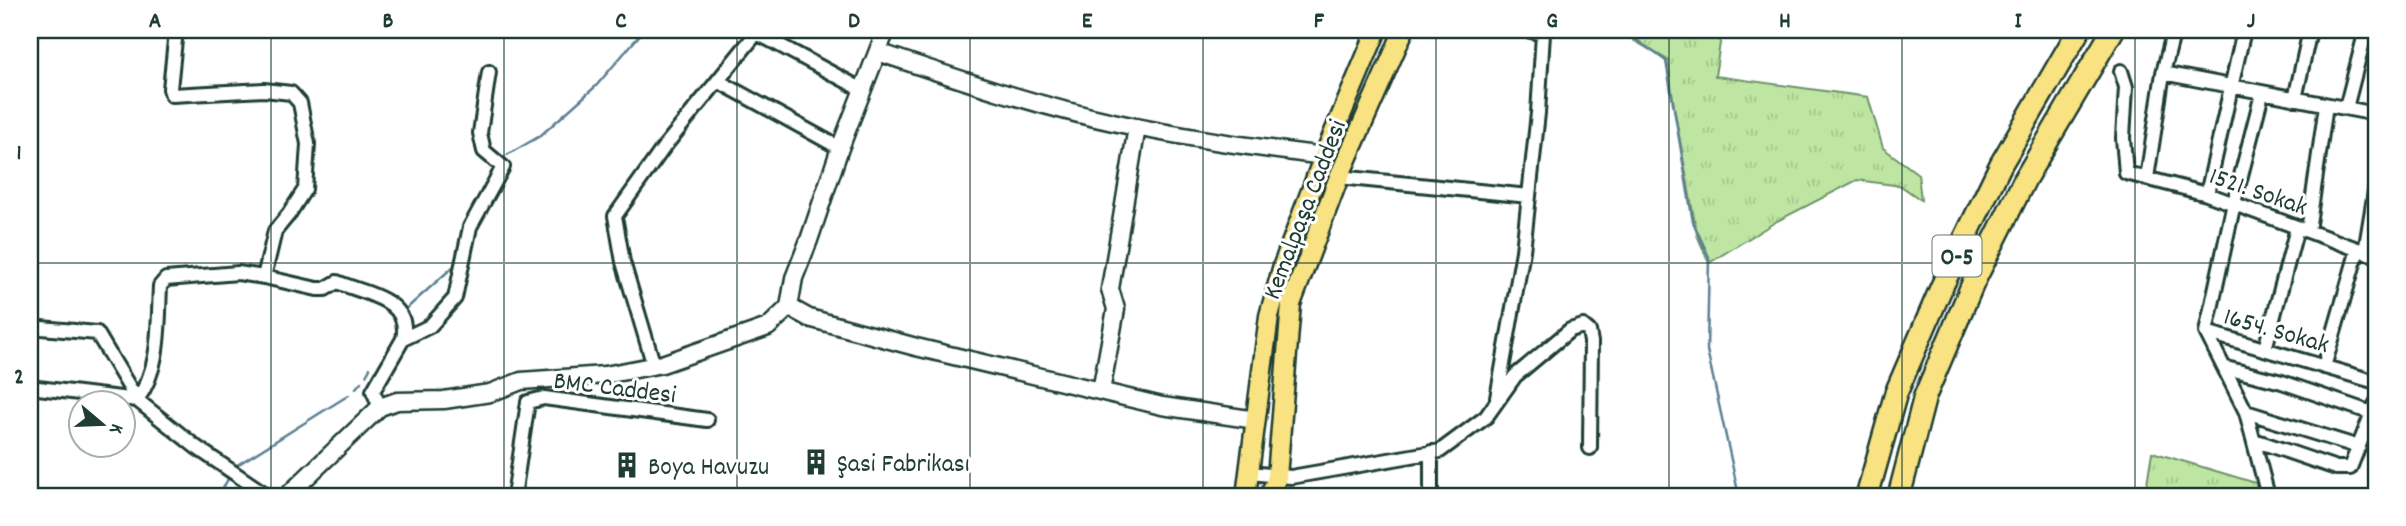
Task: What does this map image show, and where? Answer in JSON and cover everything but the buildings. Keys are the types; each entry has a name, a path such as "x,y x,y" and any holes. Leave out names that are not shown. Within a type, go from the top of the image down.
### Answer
{"highway":[{"name":"O-5","path":"1867,496 1896,393 1942,286 2001,164 2079,30"},
{"name":"O-5","path":"1899,496 1925,396 1974,281 2025,179 2113,30"}],"main road":[{"name":"Kemalpaşa Caddesi","path":"1245,496 1269,316 1283,265 1324,156 1377,30"},
{"name":"Kemalpaşa Caddesi","path":"1270,496 1277,477 1291,304 1339,177 1404,30"}],"street":[{"path":"176,30 170,89 172,95 264,90 291,93 300,103 308,144 305,189 275,231 264,277"},
{"path":"287,496 380,407 397,401 444,400 489,393 521,380 605,375 654,366 768,327 789,307 794,278 886,30"},
{"path":"1496,402 1523,251 1543,34 1527,30"},
{"path":"2147,178 2163,73 2174,30"},
{"path":"2207,194 2244,30"},
{"path":"2295,99 2310,30"},
{"path":"2346,108 2366,30"},
{"path":"654,366 623,262 615,216 664,147 758,31 863,90"},
{"path":"878,52 966,81 1137,127 1196,139 1324,156"},
{"name":"1521. Sokak","path":"2121,71 2126,87 2123,138 2126,173 2207,194 2367,252"},
{"path":"403,339 430,326 456,298 470,228 503,167 484,151 480,133 489,72"},
{"path":"2163,73 2376,114"},
{"path":"718,81 840,148"},
{"path":"2262,94 2234,203 2206,332 2246,412 2269,496"},
{"path":"2265,349 2302,229 2326,105"},
{"path":"1101,391 1116,309 1110,289 1137,127"},
{"path":"1339,177 1529,196"},
{"path":"2324,366 2367,252 2376,185"},
{"path":"137,400 149,383 157,348 160,286 166,279 238,273 317,289 325,289 337,282 396,307 406,325 403,339 373,391 380,407"},
{"path":"789,307 809,318 850,329 1162,406 1256,420"},
{"path":"1250,473 1291,478 1440,451 1486,417 1515,376 1570,330 1583,326 1590,331 1591,342 1590,448"},
{"path":"30,327 97,333 137,400 196,447 268,496"},
{"name":"1654. Sokak","path":"2206,332 2376,382"},
{"path":"2226,368 2374,408 2350,468 2336,468 2254,440"},
{"path":"30,387 137,400"},
{"name":"BMC Caddesi","path":"514,496 528,402 544,398 707,420"},
{"path":"2246,412 2359,447"},
{"path":"1431,452 1431,496"}],"green space":[{"path":"1631,30 1722,30 1715,76 1868,97 1883,148 1918,174 1921,200 1901,186 1857,180 1777,221 1709,263 1697,235 1668,60 1633,40"},
{"path":"2152,452 2256,483 2258,496 2145,496"}],"waterway":[{"path":"507,155 540,136 596,86 644,30"},
{"path":"1629,30 1631,36 1666,61 1693,222 1709,257 1707,350 1739,496"},
{"path":"405,310 454,266 464,223 495,170"},
{"path":"366,375 370,368"},
{"path":"356,388 361,382"},
{"path":"234,467 349,395"},
{"path":"219,496 229,477"}],"place":[{"name":"Şasi Fabrikası","path":"816,462"},
{"name":"Boya Havuzu","path":"627,465"}]}
